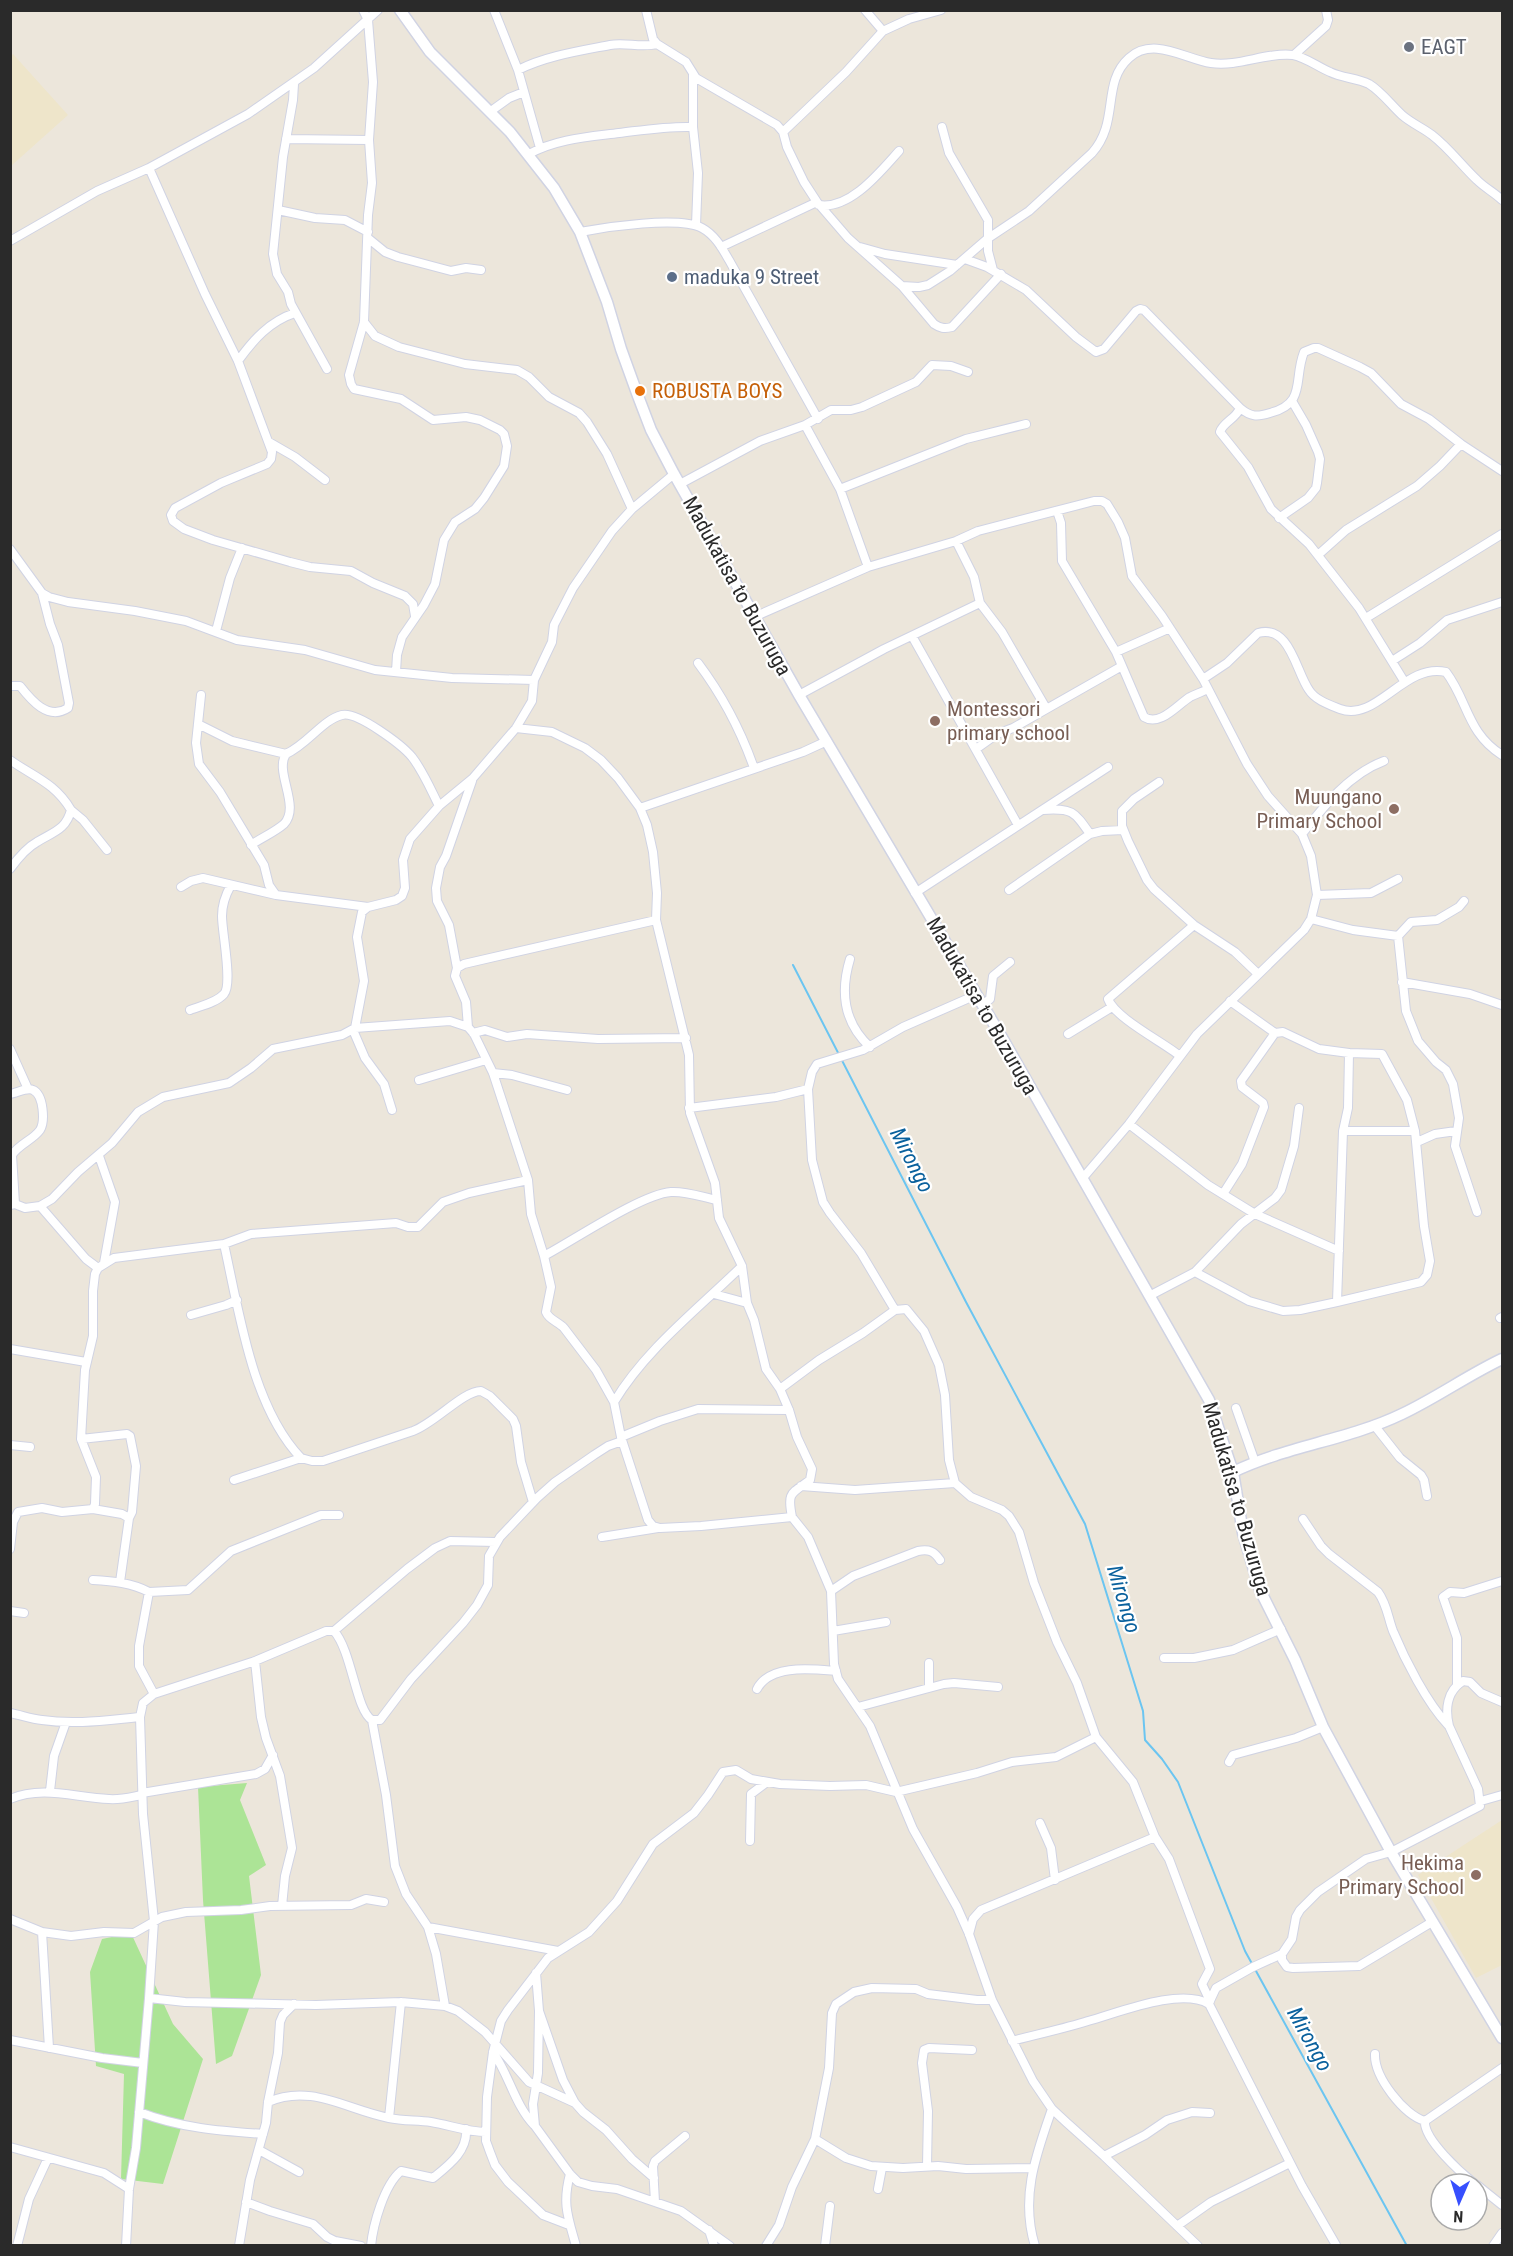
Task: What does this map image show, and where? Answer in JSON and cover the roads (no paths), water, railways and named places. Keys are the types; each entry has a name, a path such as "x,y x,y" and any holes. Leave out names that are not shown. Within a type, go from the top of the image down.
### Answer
{"main road":[{"name":"Madukatisa to Buzuruga","path":"400,10 430,52 491,111 529,154 554,188 580,232 608,302 621,349 651,430 677,479 799,695 979,1000 1209,1400 1233,1472 1243,1533 1260,1590 1281,1629 1323,1727 1391,1852 1503,2038"},
{"path":"1233,1472 1255,1461 1374,1425 1402,1414 1503,1359"}],"street":[{"path":"363,10 368,20 373,82 369,140 372,172 364,322 349,375 351,384 354,389 401,399 433,420 466,417 480,420 500,430 504,434 507,446 504,466 484,498 475,509 455,522 444,540 435,584 399,645 396,672"},
{"path":"10,241 97,192 150,168 234,122 294,84 378,10"},
{"path":"494,10 518,70 538,133 540,148"},
{"path":"646,10 653,39 657,44 686,62 693,75 693,127 698,173 696,225"},
{"path":"865,10 882,31"},
{"path":"783,132 846,72 882,31 909,19 941,10"},
{"path":"1294,56 1326,26 1328,20 1326,10"},
{"path":"518,70 536,62 611,45 657,44"},
{"path":"902,286 928,285 957,265 987,239 1029,211 1101,144 1108,127 1113,85 1124,64 1137,52 1156,48 1201,60 1223,63 1294,56 1335,74 1370,85 1403,116 1439,141 1479,182 1503,200"},
{"path":"693,75 777,125 783,132 795,165 818,203 856,246 902,286 934,324 941,328 952,327 1001,274"},
{"path":"294,84 282,157 274,264 288,292 295,313 327,369"},
{"path":"491,111 509,98 524,92"},
{"path":"529,154 540,148 566,141 659,127 693,127"},
{"path":"942,127 949,153 988,220 988,257 993,270"},
{"path":"286,139 369,140"},
{"path":"721,248 818,203 833,205 871,183 899,151"},
{"path":"150,168 205,294 238,361 272,452 267,464 175,508 171,515 173,521 184,529 242,548 310,567 351,572 405,596 413,604 415,616"},
{"path":"278,210 315,218 345,220 368,235 385,252 398,257 451,271 466,268 481,270"},
{"path":"580,232 646,224 696,225 710,234 721,248 818,419"},
{"path":"856,246 885,254 957,265"},
{"path":"965,259 1001,274 1026,290 1060,323 1096,352 1104,349 1136,311 1144,310 1250,416 1280,410 1292,401 1297,391 1304,352 1318,348 1371,374 1393,398 1429,419 1461,444 1503,471"},
{"path":"238,361 269,326 280,318 295,313"},
{"path":"364,322 375,336 399,347 465,364 517,370 529,377 549,397 579,413 587,422 607,454 632,509"},
{"path":"182,887 190,881 203,878 276,896 368,907 396,900 402,896 405,888 403,860 405,851 419,826 472,778 516,728 532,701 534,680 552,642 554,625 564,604 612,531 632,509 677,479 760,441 805,425 831,410 851,410 862,407 916,382 932,365 951,366 968,372"},
{"path":"1279,518 1308,498 1316,489 1320,459 1306,425 1292,401"},
{"path":"1240,408 1237,415 1221,428 1220,432 1248,467 1271,509 1318,555 1366,618 1404,681"},
{"path":"840,489 966,439 1026,424"},
{"path":"805,425 840,489 868,567"},
{"path":"269,442 295,457 325,480"},
{"path":"1318,555 1346,530 1418,486 1461,444"},
{"path":"754,617 868,567 956,541 978,531 1094,501 1102,501 1107,504 1125,538 1132,576 1203,679 1247,764 1268,796 1302,834 1311,856 1317,896 1311,920 1295,940 1203,1026 1129,1124 1082,1179"},
{"path":"1057,511 1062,561 1116,652 1141,712 1149,720 1157,719 1192,696 1208,689"},
{"path":"1366,618 1503,534"},
{"path":"956,541 974,577 980,603 1002,632 1046,708"},
{"path":"216,631 230,578 242,548"},
{"path":"10,549 42,593 58,645 68,708 62,711 44,709 32,701 20,686 10,686"},
{"path":"42,593 68,602 186,621 237,639 305,650 375,670 452,678 534,680"},
{"path":"1392,661 1420,643 1448,620 1503,602"},
{"path":"799,695 884,649 980,603"},
{"path":"1116,652 1170,628"},
{"path":"1203,679 1221,667 1258,633 1263,632 1275,634 1286,643 1313,696 1344,711 1355,711 1369,706 1404,681 1419,674 1440,670 1446,672 1481,738 1503,755"},
{"path":"912,636 1018,825"},
{"path":"698,663 718,692 747,748 754,768"},
{"path":"976,749 1122,666"},
{"path":"201,695 196,750 199,764 220,792 264,865 269,885 276,896"},
{"path":"198,724 232,741 285,754 298,748 335,718 346,714 355,715 369,723 413,758 439,806"},
{"path":"516,728 552,732 585,748 601,760 618,778 640,808 647,825 653,852 657,893 656,920 689,1055 689,1108 715,1183 722,1226 742,1266 747,1303 754,1320 766,1369 780,1389 797,1437 812,1469 810,1480 790,1494 789,1499 792,1517 808,1537 831,1591 834,1664 844,1689 858,1707 881,1750 896,1792 969,1934 992,2000 1033,2081 1052,2109 1198,2246"},
{"path":"640,808 803,752 827,741"},
{"path":"251,845 287,820 289,805 282,763 285,754"},
{"path":"10,760 40,777 83,820 107,850"},
{"path":"1302,834 1325,803 1371,766 1384,761"},
{"path":"915,893 1108,767"},
{"path":"472,778 446,856 440,867 436,888 437,901 449,925 457,968 454,976 466,1002 471,1030 493,1073 528,1180 531,1214 551,1287 546,1306 547,1316 564,1328 596,1371 614,1402 622,1439 648,1521 660,1528"},
{"path":"1159,782 1125,806 1121,818 1124,830 1147,880 1160,896 1194,925 1235,952 1257,974"},
{"path":"1043,810 1062,809 1074,813 1090,834"},
{"path":"10,869 27,849 60,830 69,818 71,810"},
{"path":"1009,890 1090,834 1124,830"},
{"path":"1317,896 1371,893 1398,879"},
{"path":"190,1010 220,997 227,988 229,980 224,951 222,913 225,896 231,885"},
{"path":"1464,900 1459,907 1437,920 1411,922 1398,936 1406,1011 1415,1034 1436,1062 1446,1070 1452,1084 1459,1118 1455,1146 1477,1212"},
{"path":"368,907 362,912 357,937 364,981 354,1029 365,1058 384,1084 392,1110"},
{"path":"457,968 464,964 656,920"},
{"path":"1311,920 1353,930 1398,936"},
{"path":"1180,1056 1148,1035 1112,1007 1108,1001 1194,925"},
{"path":"850,959 843,987 846,1004 855,1030 870,1047"},
{"path":"895,1310 861,1253 824,1202 812,1161 808,1089 812,1072 817,1064 870,1047 903,1027 940,1012 979,1000 990,999 993,976 1010,962"},
{"path":"1402,982 1470,994 1503,1005"},
{"path":"1195,1272 1249,1301 1283,1311 1300,1310 1421,1282 1427,1275 1430,1261 1424,1226 1415,1131 1407,1100 1382,1054 1320,1049 1283,1032 1275,1033 1230,1000"},
{"path":"1068,1034 1112,1007"},
{"path":"10,1094 28,1089 37,1093 43,1116 42,1126 38,1133 15,1149 12,1155 13,1205 25,1208 40,1206 52,1199 78,1172 99,1156 138,1112 163,1097 229,1083 251,1068 273,1048 342,1035 354,1029 450,1021 471,1030 485,1030 507,1037 527,1034 598,1039 686,1038"},
{"path":"1223,1194 1242,1164 1263,1107 1263,1103 1242,1087 1241,1081 1275,1033"},
{"path":"10,1049 28,1089"},
{"path":"1337,1302 1343,1131 1348,1108 1349,1053"},
{"path":"419,1080 486,1060"},
{"path":"493,1073 512,1075 567,1090"},
{"path":"689,1108 776,1096 808,1089"},
{"path":"1150,1295 1195,1272 1241,1224 1275,1198 1281,1190 1294,1146 1299,1108"},
{"path":"1129,1124 1208,1185 1255,1214 1339,1251"},
{"path":"1343,1131 1415,1131"},
{"path":"1417,1142 1435,1134 1456,1131"},
{"path":"93,1509 96,1477 81,1439 82,1400 86,1362 93,1344 95,1274 101,1265 115,1202 99,1156"},
{"path":"101,1265 114,1258 143,1253 224,1244 251,1234 396,1223 418,1227 443,1202 469,1193 528,1180"},
{"path":"544,1256 660,1194 682,1193 717,1200"},
{"path":"40,1206 86,1259 101,1265"},
{"path":"224,1244 247,1348 264,1398 278,1425 301,1458"},
{"path":"614,1402 645,1359 742,1266"},
{"path":"714,1294 747,1303"},
{"path":"191,1315 237,1300"},
{"path":"780,1389 819,1360 895,1310 906,1310 924,1331 936,1356 943,1381 949,1460 955,1483 971,1497 1002,1510 1016,1526 1034,1583 1057,1642 1077,1683 1096,1737 1130,1775 1155,1837 1169,1860 1210,1969 1202,1984 1209,2002 1290,2163 1336,2245 1329,2246"},
{"path":"10,1349 86,1362"},
{"path":"234,1480 301,1458 323,1461 425,1426 469,1393 481,1391 490,1396 513,1419 521,1462 533,1502"},
{"path":"1236,1408 1255,1461"},
{"path":"334,1631 347,1654 364,1711 368,1718 380,1720 411,1679 477,1605 488,1585 489,1556 496,1542 555,1482 622,1439 698,1409 789,1410"},
{"path":"1374,1425 1400,1458 1421,1475 1427,1496"},
{"path":"81,1439 120,1434 130,1436 136,1466 132,1512 129,1518 120,1582"},
{"path":"10,1445 30,1447"},
{"path":"801,1486 855,1490 955,1483"},
{"path":"10,1549 13,1522 18,1512 42,1508 62,1512 93,1509 122,1514 129,1518"},
{"path":"93,1580 120,1582 149,1592 188,1590 231,1551 321,1515 339,1515"},
{"path":"602,1537 660,1528 792,1517"},
{"path":"1209,2002 1216,1988 1282,1954 1292,1940 1294,1923 1300,1910 1318,1892 1366,1858 1391,1852 1477,1810 1481,1801 1478,1789 1449,1726 1431,1706 1400,1645 1387,1614 1384,1599 1329,1554 1304,1520"},
{"path":"126,2246 129,2188 136,2148 154,1921 142,1794 140,1717 143,1703 154,1694 255,1661 326,1631 334,1631 407,1569 435,1548 450,1541 496,1542"},
{"path":"831,1591 853,1576 918,1551 935,1552 940,1560"},
{"path":"1457,1685 1457,1638 1443,1597 1450,1592 1464,1593 1503,1581"},
{"path":"149,1592 139,1646 139,1666 154,1694"},
{"path":"10,1611 24,1613"},
{"path":"833,1631 886,1622"},
{"path":"1164,1658 1194,1658 1233,1650 1281,1629"},
{"path":"255,1661 261,1717 280,1776 292,1848 285,1876 282,1906"},
{"path":"929,1663 929,1687"},
{"path":"756,1689 765,1678 784,1671 836,1671"},
{"path":"1449,1726 1447,1702 1457,1685 1463,1681 1470,1682 1481,1693 1503,1702"},
{"path":"858,1707 929,1687 954,1683 998,1687"},
{"path":"10,1713 66,1722 94,1722 140,1717"},
{"path":"372,1720 386,1795 395,1866 406,1894 428,1927 436,1954 446,2006"},
{"path":"50,1791 54,1756 66,1722"},
{"path":"1229,1762 1233,1755 1296,1738 1323,1727"},
{"path":"569,2225 543,2215 508,2182 495,2165 486,2141 487,2097 493,2052 501,2021 548,1958 589,1932 617,1901 653,1844 694,1813 723,1772 729,1769 736,1770 751,1779 768,1782 830,1786 866,1785 896,1792 977,1773 1019,1760 1056,1757 1096,1737"},
{"path":"10,1799 20,1795 50,1791 109,1799 142,1794 256,1774 265,1769 273,1755"},
{"path":"750,1841 751,1794 768,1782"},
{"path":"1481,1801 1503,1795"},
{"path":"1040,1823 1051,1848 1055,1880"},
{"path":"969,1934 973,1919 981,1910 1155,1837"},
{"path":"10,1919 42,1932 71,1936 104,1932 134,1933 154,1921 186,1912 282,1906 351,1905 366,1899 384,1902"},
{"path":"1282,1954 1282,1960 1287,1967 1354,1967 1432,1922"},
{"path":"428,1927 558,1952"},
{"path":"42,1932 48,2048"},
{"path":"535,2126 533,2104 537,2085 539,2011 536,1973"},
{"path":"766,2246 778,2225 792,2187 815,2139 829,2068 832,2013 836,2004 854,1992 872,1988 915,1989 928,1994 992,2000"},
{"path":"149,1998 185,2002 294,2004 401,2002 446,2006 458,2011 496,2043 523,2076 575,2103 654,2178"},
{"path":"1012,2041 1088,2022 1139,2005 1168,2000 1196,1999 1209,2002"},
{"path":"389,2118 401,2002"},
{"path":"239,2246 246,2202 263,2134 278,2053 281,2018 294,2004"},
{"path":"539,2011 563,2080 575,2103"},
{"path":"10,2040 102,2058 143,2063"},
{"path":"927,2166 928,2111 922,2063 924,2050 929,2048 972,2050"},
{"path":"493,2052 502,2065 526,2117 578,2182 617,2189 681,2211 730,2246"},
{"path":"1375,2054 1380,2078 1387,2088 1410,2113 1425,2121"},
{"path":"1425,2121 1503,2068"},
{"path":"268,2102 280,2096 295,2094 318,2097 338,2101 389,2118 431,2122 486,2132"},
{"path":"1035,2246 1028,2221 1029,2190 1033,2168 1052,2109"},
{"path":"139,2112 168,2123 221,2132 263,2134"},
{"path":"1104,2156 1167,2120 1192,2112 1210,2113"},
{"path":"1425,2121 1427,2134 1463,2172"},
{"path":"371,2246 380,2206 396,2175 401,2171 433,2178 464,2148 467,2140 466,2129"},
{"path":"655,2202 653,2166 657,2159 685,2136"},
{"path":"815,2139 846,2158 882,2168 927,2166 1033,2168"},
{"path":"10,2147 104,2173 129,2188"},
{"path":"259,2150 299,2172"},
{"path":"17,2246 27,2205 48,2158"},
{"path":"1177,2226 1211,2202 1290,2163"},
{"path":"878,2189 882,2168"},
{"path":"570,2174 565,2211 576,2246"},
{"path":"1489,2195 1503,2205"},
{"path":"246,2202 313,2224 335,2241 361,2246"},
{"path":"825,2246 830,2206"},
{"path":"709,2229 714,2246"},
{"path":"1493,2246 1503,2233"}],"waterway":[{"name":"Mirongo","path":"793,965 966,1302 1085,1524 1143,1711 1145,1740 1178,1782 1245,1951 1407,2246"}],"place":[{"name":"EAGT","path":"1409,47"},
{"name":"maduka 9 Street","path":"672,277"},
{"name":"ROBUSTA BOYS","path":"640,391"},
{"name":"Montessori primary school","path":"935,721"},
{"name":"Muungano Primary School","path":"1394,809"},
{"name":"Hekima Primary School","path":"1476,1875"}]}
